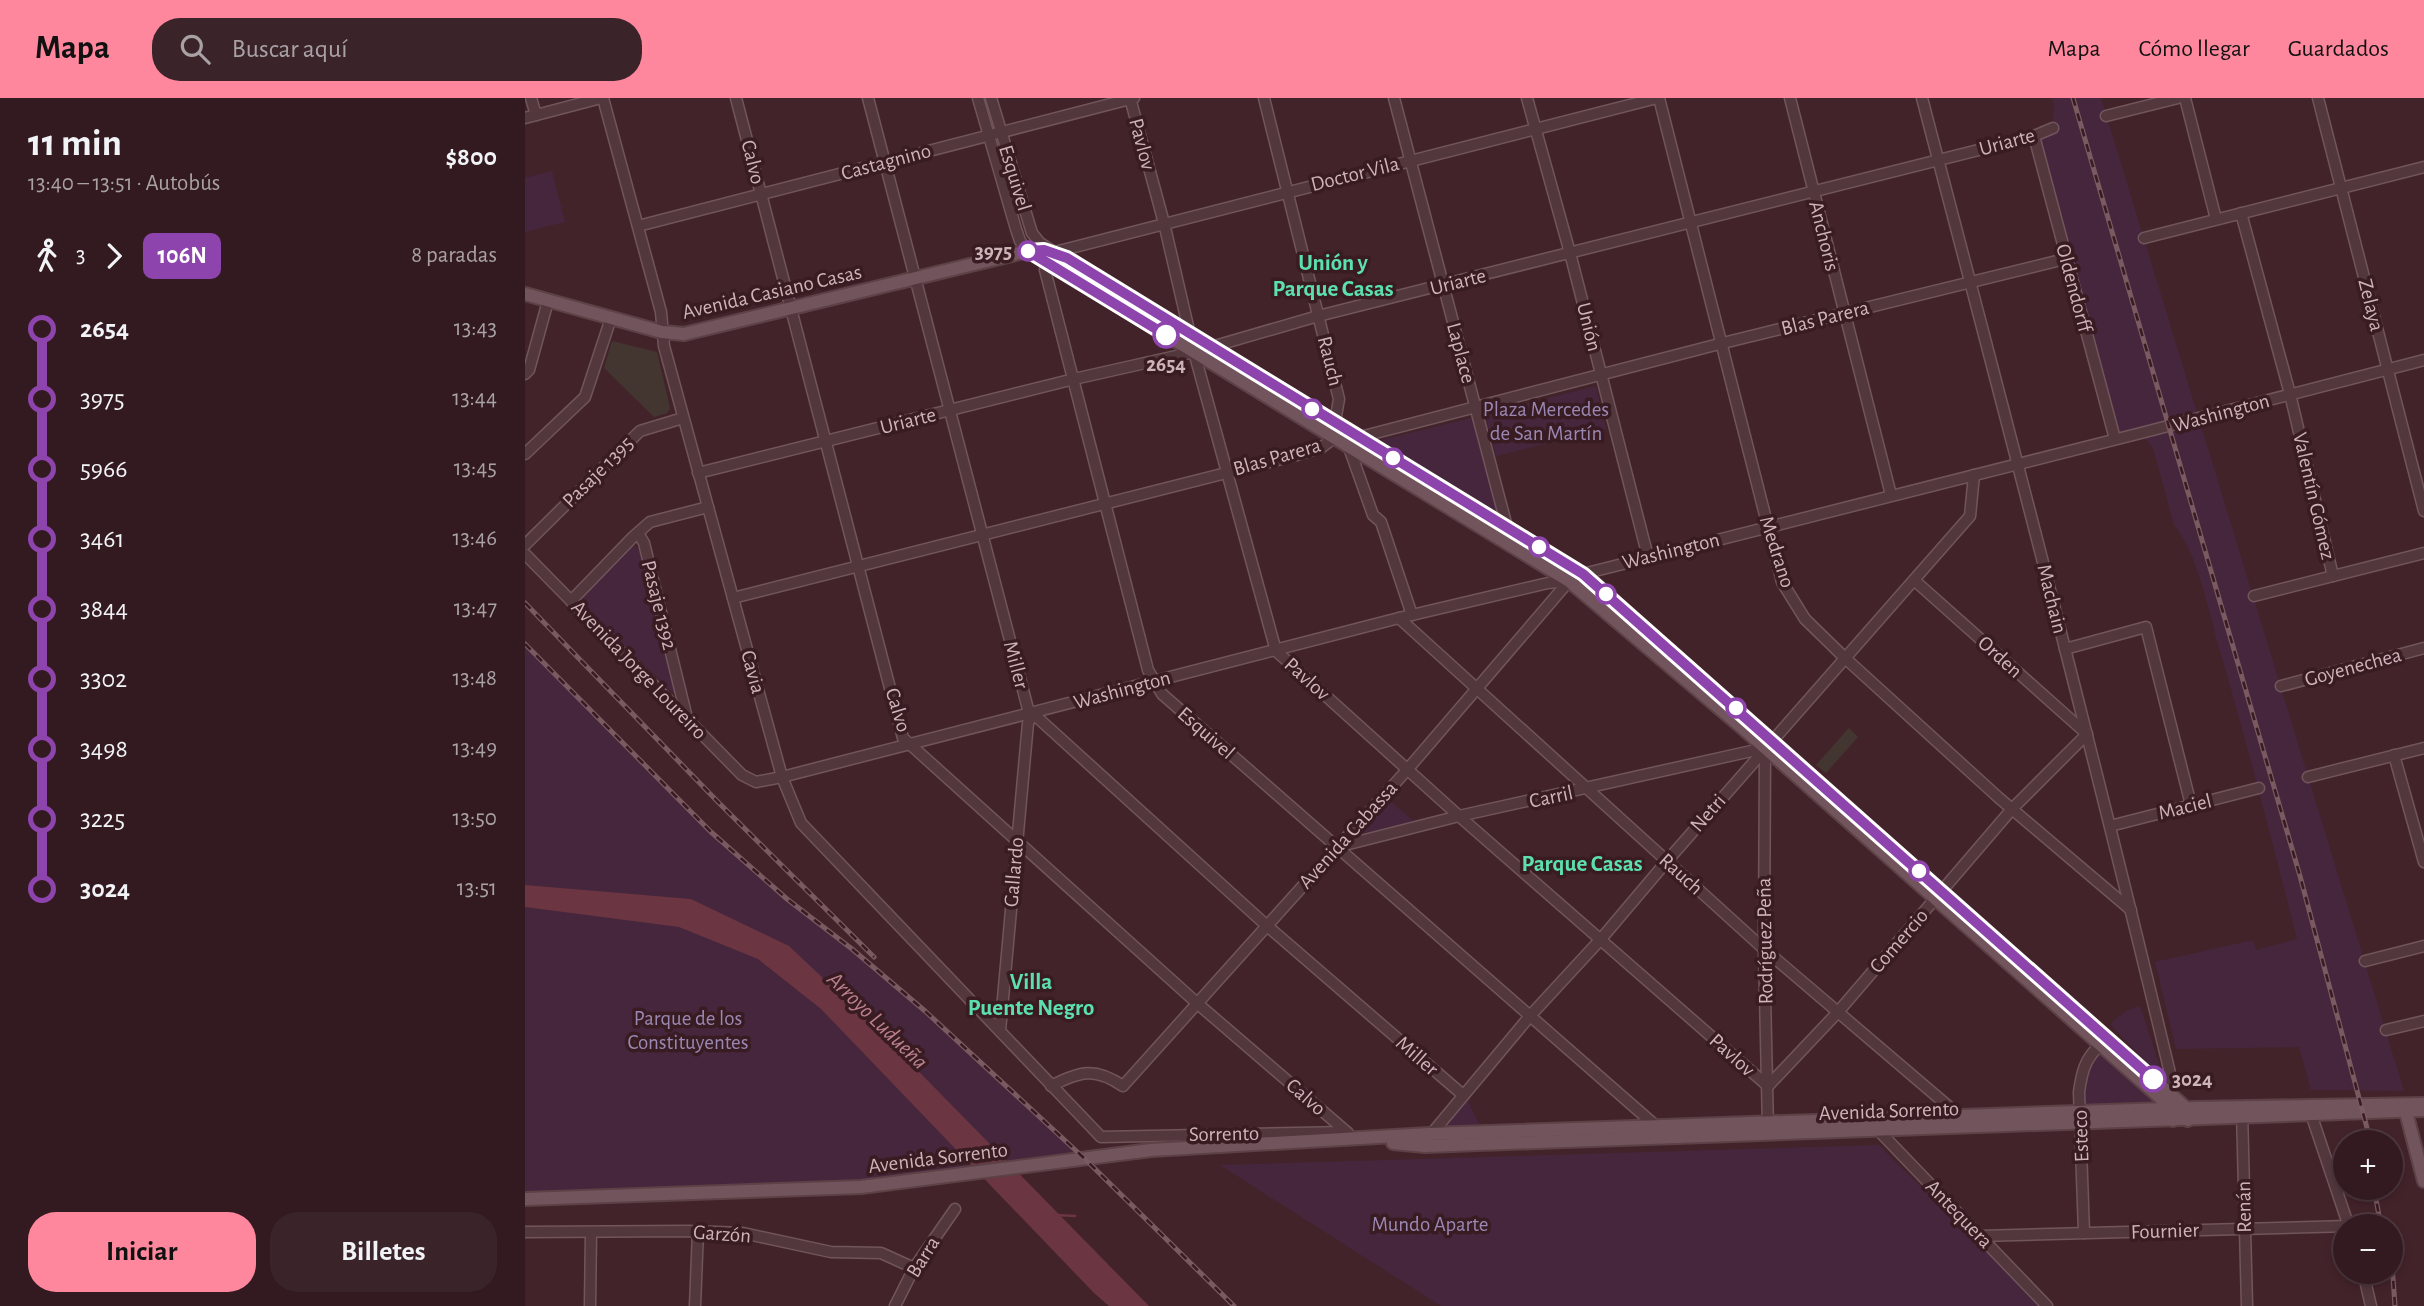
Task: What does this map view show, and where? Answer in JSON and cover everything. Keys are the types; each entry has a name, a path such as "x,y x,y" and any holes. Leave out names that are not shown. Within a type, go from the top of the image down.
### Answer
{"main road":[{"path":"1028,251 1051,257 1190,334 1583,574 1769,744 2164,1095 2173,1115"},
{"name":"Avenida Casiano Casas","path":"525,294 661,332 684,334 1028,251"},
{"path":"1051,257 1194,352 1569,581 1769,744"},
{"path":"1939,895 2100,1045 2187,1114"},
{"name":"Avenida Sorrento","path":"525,1199 861,1187 1193,1147 1351,1136 1427,1140 2407,1107 2424,1104"},
{"path":"2407,1107 2424,1181"},
{"name":"Avenida Sorrento","path":"2407,1107 2424,1110"}],"street":[{"path":"531,98 530,116 602,98"},
{"name":"Cavia","path":"602,98 661,312 661,332 698,473 782,778 801,823 1101,1138"},
{"name":"Calvo","path":"736,98 904,738 1017,842 1351,1136"},
{"name":"Miller","path":"868,98 1028,709 1266,925 1462,1095"},
{"name":"Esquivel","path":"978,98 1016,229 1020,241 1028,251"},
{"name":"Esquivel","path":"991,98 1032,233 1051,257 1045,270 1148,670 1162,694 1530,1016 1656,1132"},
{"name":"Castagnino","path":"638,226 1132,98"},
{"name":"Pavlov","path":"1132,98 1194,352 1276,651 1459,816 1768,1086"},
{"name":"Rauch","path":"1264,98 1339,399 1335,422"},
{"name":"Laplace","path":"1394,98 1507,527"},
{"name":"Unión","path":"1527,98 1648,557"},
{"name":"Doctor Vila","path":"1051,257 1164,223 1658,98"},
{"name":"Medrano","path":"1658,98 1692,222 1782,582 1805,619 1845,658 2012,809 2131,910"},
{"name":"Anchoris","path":"1790,98 1891,495"},
{"name":"Machain","path":"1922,98 2019,463 2131,910 2170,1073 2171,1081 2164,1095"},
{"path":"2106,116 2178,98"},
{"path":"2185,98 2216,219"},
{"name":"Zelaya","path":"2318,98 2424,511"},
{"name":"Uriarte","path":"698,473 1074,379 1194,352 1318,316 2034,136 2053,128"},
{"name":"Oldendorff","path":"2034,136 2115,439"},
{"path":"2144,238 2424,167"},
{"name":"Valentín Gómez","path":"2242,213 2290,394 2333,576"},
{"name":"Blas Parera","path":"733,598 1297,455 1723,343 2065,259"},
{"path":"525,374 529,370 548,301"},
{"path":"525,454 585,397 611,318"},
{"name":"Washington","path":"755,782 782,778 1399,618 1548,583 1569,581 1583,574 1648,557 2424,359"},
{"name":"Pasaje 1395","path":"525,545 640,431 683,418"},
{"path":"1335,422 1373,515 1381,522 1412,615"},
{"name":"Netri","path":"1427,1140 1530,1016 1601,939 1970,516 1974,475"},
{"path":"571,601 650,522 708,507"},
{"name":"Pasaje 1392","path":"638,533 644,543 687,719"},
{"path":"2254,596 2424,553"},
{"name":"Avenida Jorge Loureiro","path":"525,554 742,775 755,782"},
{"name":"Orden","path":"1914,580 2087,734"},
{"name":"Avenida Cabassa","path":"1051,1086 1072,1075 1088,1073 1107,1075 1123,1086 1407,770 1569,581"},
{"name":"Rauch","path":"1399,618 1764,949 1961,1122"},
{"path":"2065,649 2146,627 2191,806"},
{"name":"Goyenechea","path":"2281,686 2424,648"},
{"name":"Gallardo","path":"1000,1031 1028,723 1033,713"},
{"name":"Comercio","path":"1768,1086 1837,1012 2012,809 2087,734"},
{"name":"Carril","path":"1337,847 1769,744"},
{"name":"Rodríguez Peña","path":"1768,1128 1764,949 1769,744"},
{"path":"2308,777 2424,748"},
{"path":"2395,755 2424,862"},
{"name":"Maciel","path":"2110,826 2259,788"},
{"path":"2365,961 2424,946"},
{"path":"2386,1030 2424,1021"},
{"name":"Esteco","path":"2084,1233 2079,1092 2082,1070 2088,1057 2100,1045"},
{"path":"2310,1110 2344,1214"},
{"name":"Renán","path":"2242,1112 2247,1306"},
{"name":"Antequera","path":"1878,1125 2047,1306"},
{"name":"Sorrento","path":"1101,1138 1351,1136"},
{"name":"Barra","path":"895,1306 914,1268 955,1209"},
{"name":"Fournier","path":"1981,1236 2333,1226"},
{"path":"695,1306 698,1231"},
{"name":"Garzón","path":"525,1232 743,1233 831,1252 881,1253 914,1268"},
{"path":"590,1306 591,1232"},
{"path":"2366,1284 2371,1306"}],"shaded area":[{"path":"612,341 657,352 670,408 667,413 654,417 604,368"},
{"path":"1849,728 1858,737 1826,773 1816,765"},
{"name":"Arroyo Ludueña","path":"525,885 691,899 789,946 875,1027 1149,1306 1109,1306 1094,1293 821,1009 758,959 679,927 525,907"}],"green space":[{"path":"2052,98 2101,98 2404,1091 2311,1090 2299,1047 2176,1049 2155,962 2253,940 2256,950 2297,939 2206,598 2189,550 2174,525 2153,448 2141,433 2115,439 2034,136 2053,128"},
{"path":"552,171 565,222 525,232 525,178"},
{"name":"Plaza Mercedes de San Martín","path":"1596,386 1606,429 1496,456 1485,414"},
{"name":"Plaza Mercedes de San Martín","path":"1475,417 1500,518 1381,440"},
{"path":"629,546 636,546 640,552 675,693 584,605 584,590"},
{"name":"Parque de los Constituyentes","path":"525,644 711,832 787,899 852,949 925,1011 1085,1159 861,1187 525,1199"},
{"path":"1388,799 1413,821 1363,832 1362,828"},
{"path":"2140,1006 2165,1082 2110,1024 2126,1011"},
{"path":"2100,1045 2173,1109 2080,1112 2082,1070"},
{"path":"1465,1095 1482,1130 1446,1127 1445,1124"},
{"name":"Mundo Aparte","path":"1879,1145 2041,1306 1441,1306 1220,1165"}],"waterway":[{"path":"1056,1215 1075,1216"}],"railway":[{"path":"2073,98 2300,876 2368,1130"},
{"path":"525,603 720,804 874,957"},
{"path":"525,644 711,832 787,899 852,949 925,1011 1085,1159 1234,1306"},
{"path":"2376,1200 2379,1214"},
{"path":"2393,1284 2395,1306"}],"bus line":[{"name":"106N","path":"1166,335 1028,251 1044,250 1067,258 1583,574 2153,1079"}],"place":[{"name":"3975","path":"1028,251"},
{"name":"2654","path":"1166,335"},
{"name":"3024","path":"2153,1079"}],"district":[{"name":"Unión y Parque Casas","path":"1333,276"},
{"name":"Parque Casas","path":"1582,864"},
{"name":"Villa Puente Negro","path":"1031,995"}]}
